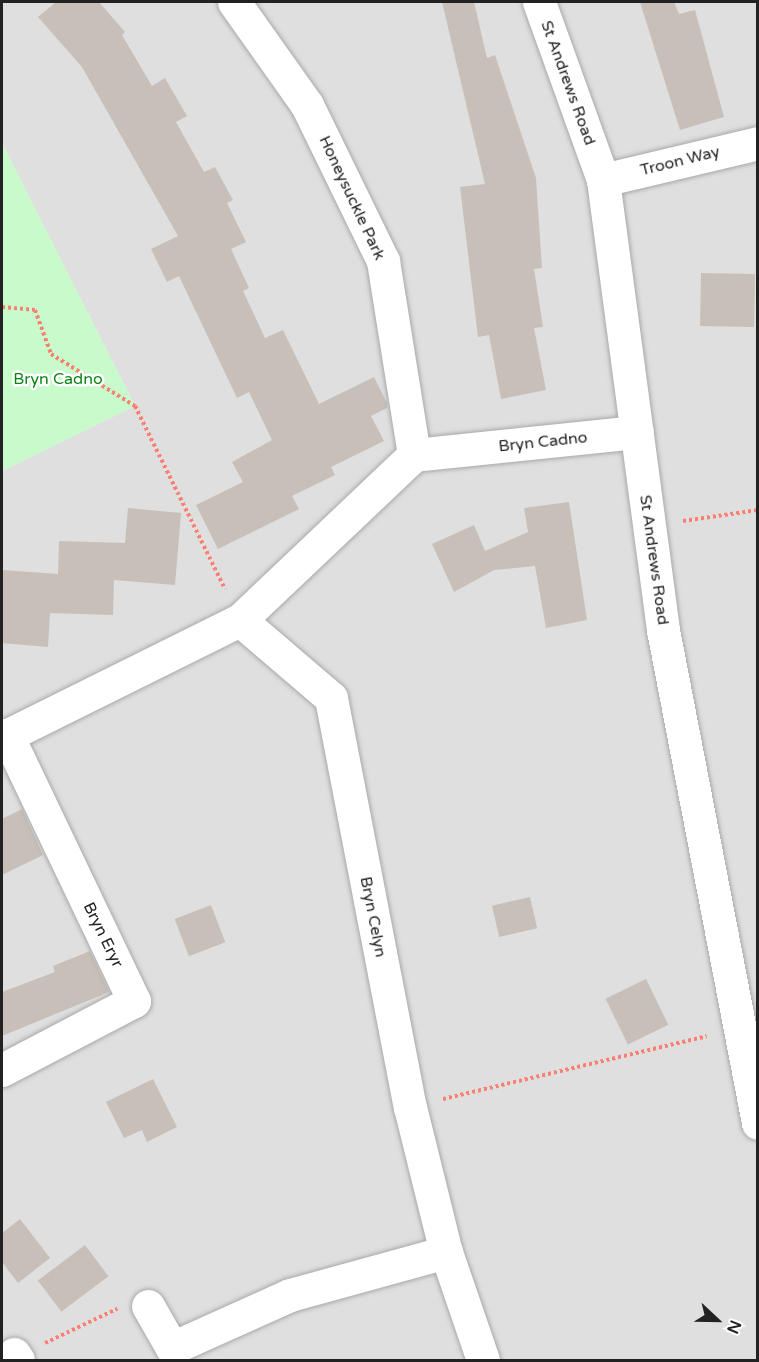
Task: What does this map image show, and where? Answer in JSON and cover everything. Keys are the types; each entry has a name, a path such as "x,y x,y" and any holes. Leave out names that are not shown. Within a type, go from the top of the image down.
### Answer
{"street":[{"name":"Honeysuckle Park","path":"234,2 307,105 383,261 414,455"},
{"name":"St Andrews Road","path":"539,2 603,180 663,630 758,1123"},
{"name":"Troon Way","path":"603,180 758,143"},
{"name":"Bryn Cadno","path":"414,455 637,432"},
{"path":"4,736 240,620 414,455"},
{"name":"Bryn Celyn","path":"240,620 331,698 410,1107 446,1252 483,1360"},
{"name":"Bryn Eryr","path":"2,1070 134,1001 4,736"},
{"path":"148,1306 160,1354 290,1295 446,1252"}],"path":[{"path":"2,307 35,310 51,354 135,406 240,620"},
{"path":"650,526 758,510"},
{"path":"410,1107 740,1028"},
{"path":"16,1357 58,1334 136,1301 148,1306"}],"shaded area":[{"path":"2,2 757,2 757,1360 2,1360 2,471 135,406 2,143"}],"green space":[{"name":"Bryn Cadno","path":"2,143 135,406 2,471"}],"building":[{"path":"56,2 99,2 125,32 122,35 152,86 165,78 187,116 176,122 204,172 215,167 233,200 227,203 246,242 231,249 249,288 243,291 265,338 283,330 319,404 374,377 387,403 387,408 371,416 384,441 331,467 335,475 292,496 299,509 218,549 196,505 243,482 232,462 272,440 249,392 237,398 179,276 167,282 151,249 178,236 82,67 38,17"},
{"path":"442,2 474,2 487,58 495,55 536,178 542,268 534,269 543,327 534,328 546,390 501,399 489,335 478,337 460,187 485,184"},
{"path":"640,2 674,2 679,14 695,10 724,117 680,130"},
{"path":"701,273 755,274 754,327 700,326"},
{"path":"569,502 587,620 546,628 535,566 494,570 454,592 432,544 474,525 485,551 528,532 524,508"},
{"path":"128,508 181,513 175,585 114,580 113,615 50,613 48,647 2,643 2,570 58,574 59,541 125,543"},
{"path":"22,809 43,855 2,875 2,819"},
{"path":"530,897 537,928 499,937 492,906"},
{"path":"211,905 225,942 189,956 175,919"},
{"path":"90,951 109,992 2,1036 2,992 55,972 53,966"},
{"path":"646,979 668,1025 628,1045 606,999"},
{"path":"153,1079 177,1127 147,1142 142,1130 124,1138 106,1102"},
{"path":"20,1219 50,1258 18,1283 2,1262 2,1233"},
{"path":"85,1245 108,1276 61,1312 38,1281"}]}
